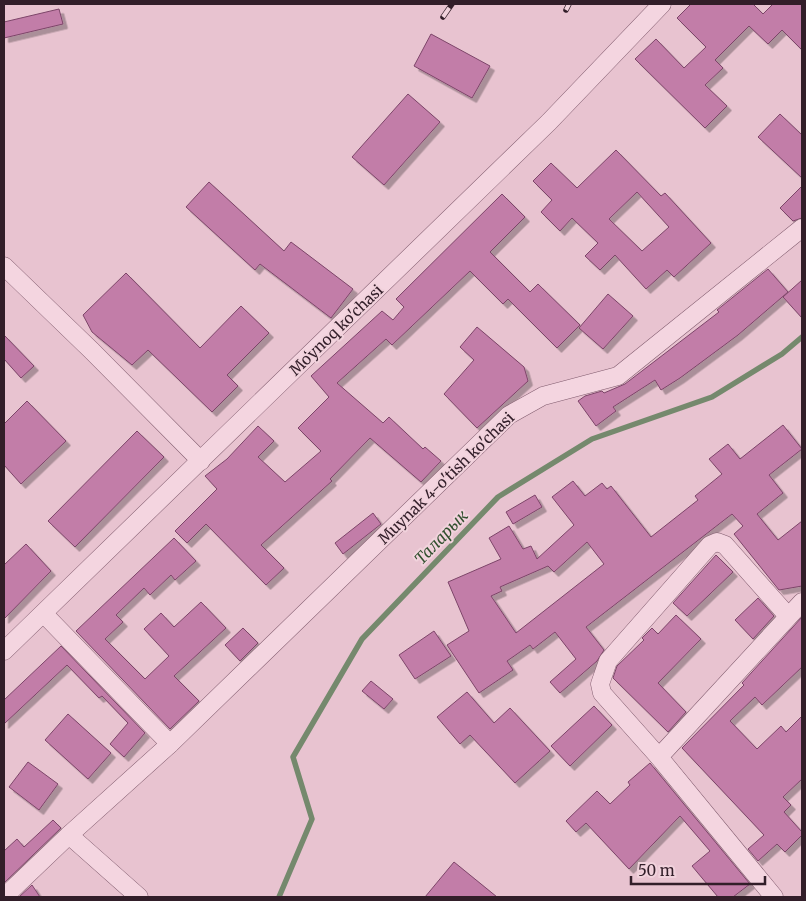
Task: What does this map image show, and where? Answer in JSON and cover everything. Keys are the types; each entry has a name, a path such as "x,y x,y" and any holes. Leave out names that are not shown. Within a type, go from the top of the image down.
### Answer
{"street":[{"name":"Moʻynoq ko'chasi","path":"4,651 201,462 549,122 662,4"},
{"name":"Muynak 4-o'tish ko'chasi","path":"4,897 69,835 170,744 509,416 543,396 618,376 802,228"},
{"path":"4,266 92,351 201,462"},
{"path":"774,897 659,757 602,694 600,684 608,661 710,545 717,542 725,545 788,616"},
{"path":"659,757 802,602"},
{"path":"44,614 170,744"},
{"path":"69,835 139,897"}],"building":[{"path":"691,4 753,4 763,14 773,4 802,4 802,50 782,30 768,44 749,26 715,60 723,68 705,85 727,106 705,128 635,59 656,39 684,68 706,47 677,18"},
{"path":"59,9 63,24 4,38 4,22"},
{"path":"431,34 490,66 472,98 414,66"},
{"path":"408,94 440,122 384,185 352,157"},
{"path":"780,114 802,135 802,178 758,137"},
{"path":"616,150 661,196 665,193 711,243 674,277 667,270 646,289 615,255 600,270 585,256 598,243 572,218 560,231 541,212 552,200 533,181 551,163 577,188","holes":["637,192 669,227 642,251 609,219"]},
{"path":"209,182 284,251 291,242 353,289 331,318 260,264 255,270 186,207"},
{"path":"802,186 802,218 793,221 780,208"},
{"path":"502,194 525,217 490,252 530,292 538,284 580,325 557,348 508,299 503,304 470,271 392,345 386,339 337,383 383,423 389,417 423,449 425,447 441,461 421,482 370,438 330,479 332,481 261,545 284,568 266,585 206,524 187,543 175,531 217,489 205,476 227,459 258,426 274,441 258,457 285,482 321,451 298,428 329,397 311,376 382,311 393,320 404,307 396,299"},
{"path":"768,269 788,292 738,335 680,378 661,390 655,380 613,407 616,411 596,426 578,401 585,396 602,391 604,393 625,384 719,312 717,310"},
{"path":"126,273 200,348 241,306 269,333 227,375 238,386 212,412 148,350 132,365 92,332 83,315"},
{"path":"802,280 802,318 783,297"},
{"path":"608,294 633,316 603,349 579,328"},
{"path":"477,327 524,367 528,381 477,428 444,394 474,360 460,347"},
{"path":"4,335 34,366 21,378 4,359"},
{"path":"27,401 66,441 21,484 4,465 4,424"},
{"path":"783,425 802,449 769,475 783,493 757,514 778,540 802,521 802,586 779,590 734,534 743,526 732,514 586,627 604,650 597,661 560,693 550,682 576,659 555,632 533,649 530,645 507,661 513,670 479,693 447,645 469,631 448,582 501,559 489,538 509,526 523,549 531,546 537,559 574,525 552,497 573,481 585,496 602,483 607,489 611,486 651,537 698,500 695,496 722,474 709,459 728,444 740,459","holes":["587,542 604,564 516,633 491,596 502,591 500,587 548,566 554,572"]},
{"path":"137,431 164,457 75,547 48,521"},
{"path":"535,495 542,507 513,524 506,512"},
{"path":"373,513 381,524 343,554 335,543"},
{"path":"174,538 196,561 175,580 171,575 150,595 144,588 116,615 123,622 105,639 145,679 169,656 144,629 161,613 174,627 201,602 226,628 174,676 199,701 170,729 76,631"},
{"path":"26,544 51,571 4,619 4,565"},
{"path":"716,555 733,572 687,616 673,603"},
{"path":"758,598 774,616 753,639 735,620"},
{"path":"676,615 701,639 658,683 686,712 668,732 613,678 617,666 644,640 642,638 652,628 658,634"},
{"path":"802,617 802,667 762,705 755,697 730,721 757,749 781,726 786,732 802,716 802,779 783,797 791,805 784,812 802,832 802,835 785,852 777,844 758,861 748,849 764,835 682,748 744,685 742,683"},
{"path":"243,628 258,643 240,661 225,645"},
{"path":"434,631 451,656 415,679 399,655"},
{"path":"61,646 145,733 124,757 110,744 128,723 102,696 99,698 67,665 4,724 4,700"},
{"path":"371,681 393,699 384,709 362,691"},
{"path":"467,692 494,723 510,708 550,751 515,783 470,735 460,744 437,717"},
{"path":"594,706 612,725 570,766 551,746"},
{"path":"68,714 111,753 88,779 45,740"},
{"path":"28,762 58,784 39,810 9,787"},
{"path":"650,763 750,884 733,897 718,897 692,866 710,851 680,816 629,869 586,823 576,832 566,821 597,791 610,804 630,785 628,782"},
{"path":"53,820 61,828 4,883 4,851 17,839 24,847"},
{"path":"454,862 497,897 425,897"},
{"path":"32,885 40,897 19,897"}],"waterway":[{"name":"Таларык","path":"279,897 312,819 293,757 362,639 498,497 592,439 712,397 782,354 802,337"}],"railway":[{"path":"443,17 452,4"},
{"path":"566,10 569,4"}]}
